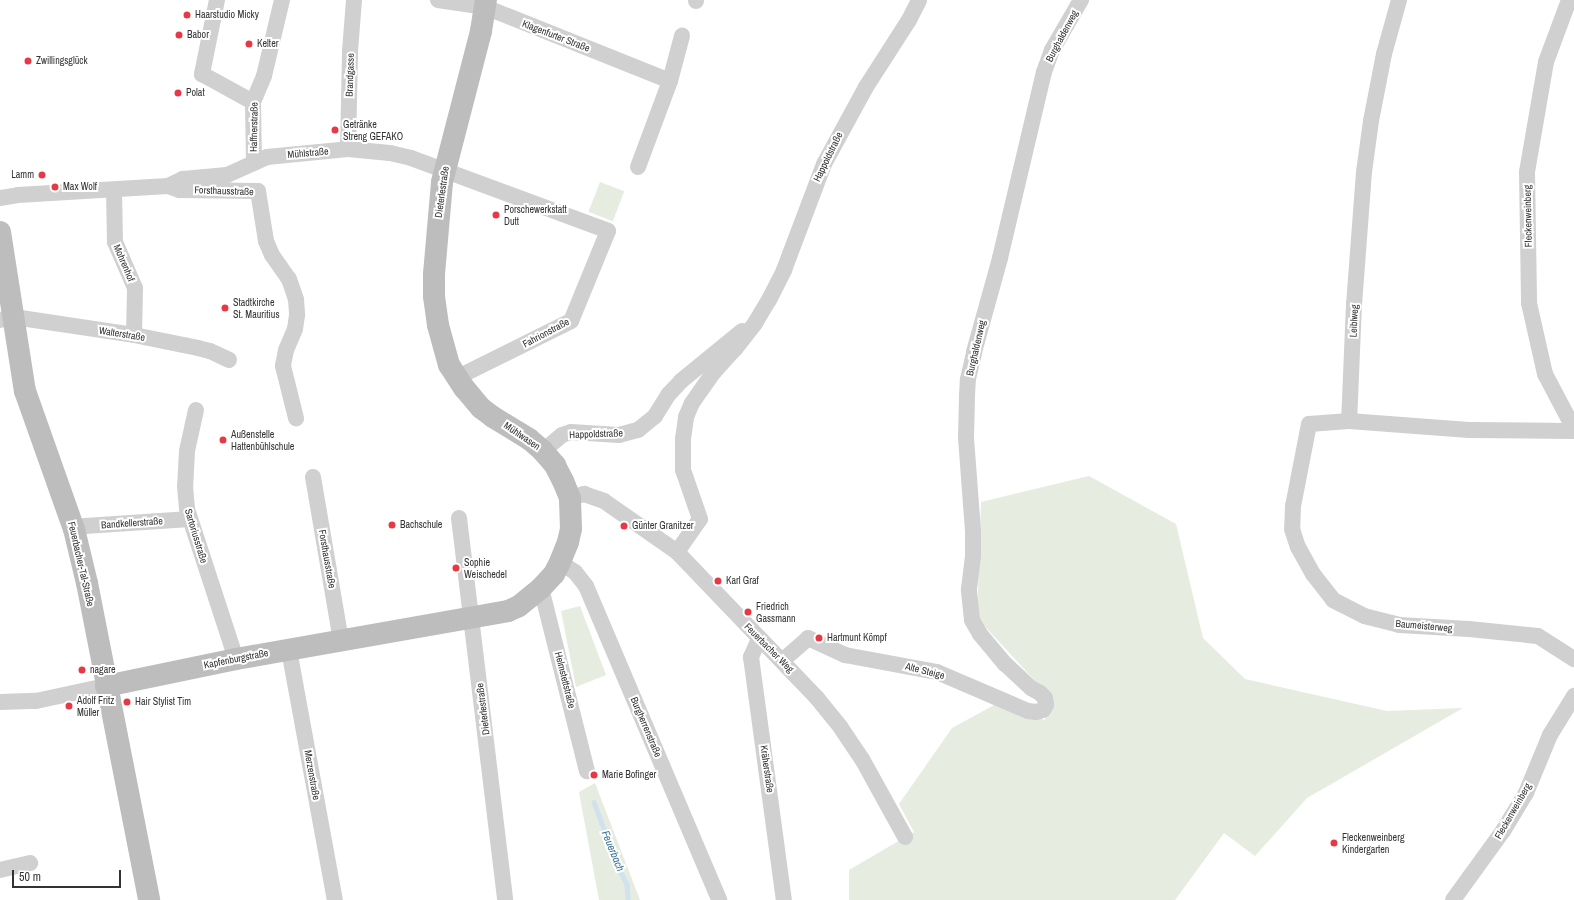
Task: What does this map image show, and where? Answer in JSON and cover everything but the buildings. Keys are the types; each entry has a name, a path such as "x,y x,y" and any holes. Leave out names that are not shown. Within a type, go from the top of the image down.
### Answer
{"street":[{"path":"217,0 202,74 253,102"},
{"name":"Haffnerstraße","path":"254,162 253,102 264,76 282,0"},
{"name":"Brandgasse","path":"348,149 350,51 354,0"},
{"name":"Klagenfurter Straße","path":"438,0 486,3 670,81"},
{"name":"Happoldstraße","path":"677,552 700,519 683,470 683,439 686,417 692,403 700,390 755,323 784,270 824,164 866,87 909,20 919,0"},
{"name":"Burghaldenweg","path":"1032,688 1005,664 991,648 972,620 970,612 969,589 973,556 973,531 966,438 968,379 1000,258 1044,72 1050,55 1081,0"},
{"name":"Leiblweg","path":"1349,421 1354,304 1364,172 1371,121 1383,62 1399,0"},
{"name":"Fleckenweinberg","path":"1569,0 1546,62 1527,172 1529,303 1545,374 1574,430"},
{"name":"Dieterlestraße","path":"456,378 447,359 439,336 434,296 440,195 444,170 466,89 486,3"},
{"path":"638,167 670,81 682,36"},
{"name":"Mühlstraße","path":"0,198 18,195 168,186 183,179 227,175 267,157 348,149 390,153 444,170 608,232"},
{"name":"Forsthausstraße","path":"168,186 179,190 258,191 266,242 272,255 289,279 296,299 297,315 295,329 286,350 283,366 296,418"},
{"name":"Mohrenhof","path":"114,190 114,235 135,288 134,335"},
{"name":"Feuerbacher-Tal-Straße","path":"0,232 7,318 25,392 74,529 149,900"},
{"name":"Fahrionstraße","path":"456,378 571,321 608,232"},
{"name":"Walterstraße","path":"7,318 134,335 198,348 229,360"},
{"name":"Happoldstraße","path":"543,451 562,435 571,432 619,435 638,430 655,416 669,394 681,381 738,333 755,323"},
{"name":"Mühlwasen","path":"456,378 481,408 543,451 555,465 570,498 571,529 568,542 554,574 541,588 519,606 508,612 472,619"},
{"name":"Sartoriusstraße","path":"196,410 187,451 186,501 190,519 236,659"},
{"path":"1349,421 1469,430 1574,430"},
{"name":"Baumeisterweg","path":"1349,421 1309,424 1293,506 1292,529 1298,547 1313,574 1333,600 1364,616 1399,626 1469,629 1538,636 1574,659"},
{"name":"Forsthausstraße","path":"313,477 341,640"},
{"name":"Feuerbacher Weg","path":"570,498 584,494 604,501 677,552 817,698 841,728 862,759 905,836"},
{"name":"Dieterlestraße","path":"459,518 505,900"},
{"name":"Bandkellerstraße","path":"74,529 85,526 190,519"},
{"name":"Burgherrenstraße","path":"560,562 575,572 586,586 719,900"},
{"name":"Helmstettstraße","path":"541,588 587,771"},
{"name":"Kapfenburgstraße","path":"0,702 36,701 236,659 472,619"},
{"name":"Alte Steige","path":"782,661 808,638 845,655 938,672 1012,705 1036,712 1042,710 1046,705 1045,698 1032,688"},
{"name":"Kräherstraße","path":"759,639 751,657 784,900"},
{"name":"Merzenstraße","path":"289,650 335,900"},
{"name":"Fleckenweinberg","path":"1453,900 1503,831 1526,793 1550,735 1574,696"},
{"path":"0,870 30,863"}],"shaded area":[{"path":"600,182 624,191 613,221 589,212"},
{"path":"1089,476 1176,524 1203,638 1245,679 1387,711 1463,708 1307,798 1255,856 1224,833 1175,900 849,900 849,870 914,832 899,804 952,728 998,703 1045,720 1050,700 1039,685 977,618 981,502"},
{"path":"580,606 606,675 576,687 561,611"},
{"path":"595,783 640,900 599,900 579,792"}],"waterway":[{"name":"Feuerbach","path":"594,802 618,867 627,884 628,900"}],"place":[{"name":"Haarstudio Micky","path":"187,15"},
{"name":"Babor","path":"179,35"},
{"name":"Kelter","path":"249,44"},
{"name":"Zwillingsglück","path":"28,61"},
{"name":"Polat","path":"178,93"},
{"name":"Getränke Streng GEFAKO","path":"335,130"},
{"name":"Lamm","path":"42,175"},
{"name":"Max Wolf","path":"55,187"},
{"name":"Porschewerkstatt Dutt","path":"496,215"},
{"name":"Stadtkirche St. Mauritius","path":"225,308"},
{"name":"Außenstelle Hattenbühlschule","path":"223,440"},
{"name":"Bachschule","path":"392,525"},
{"name":"Günter Granitzer","path":"624,526"},
{"name":"Sophie Weischedel","path":"456,568"},
{"name":"Karl Graf","path":"718,581"},
{"name":"Friedrich Gassmann","path":"748,612"},
{"name":"Hartmunt Kömpf","path":"819,638"},
{"name":"nagare","path":"82,670"},
{"name":"Hair Stylist Tim","path":"127,702"},
{"name":"Adolf Fritz Müller","path":"69,706"},
{"name":"Marie Bofinger","path":"594,775"},
{"name":"Fleckenweinberg Kindergarten","path":"1334,843"}]}
